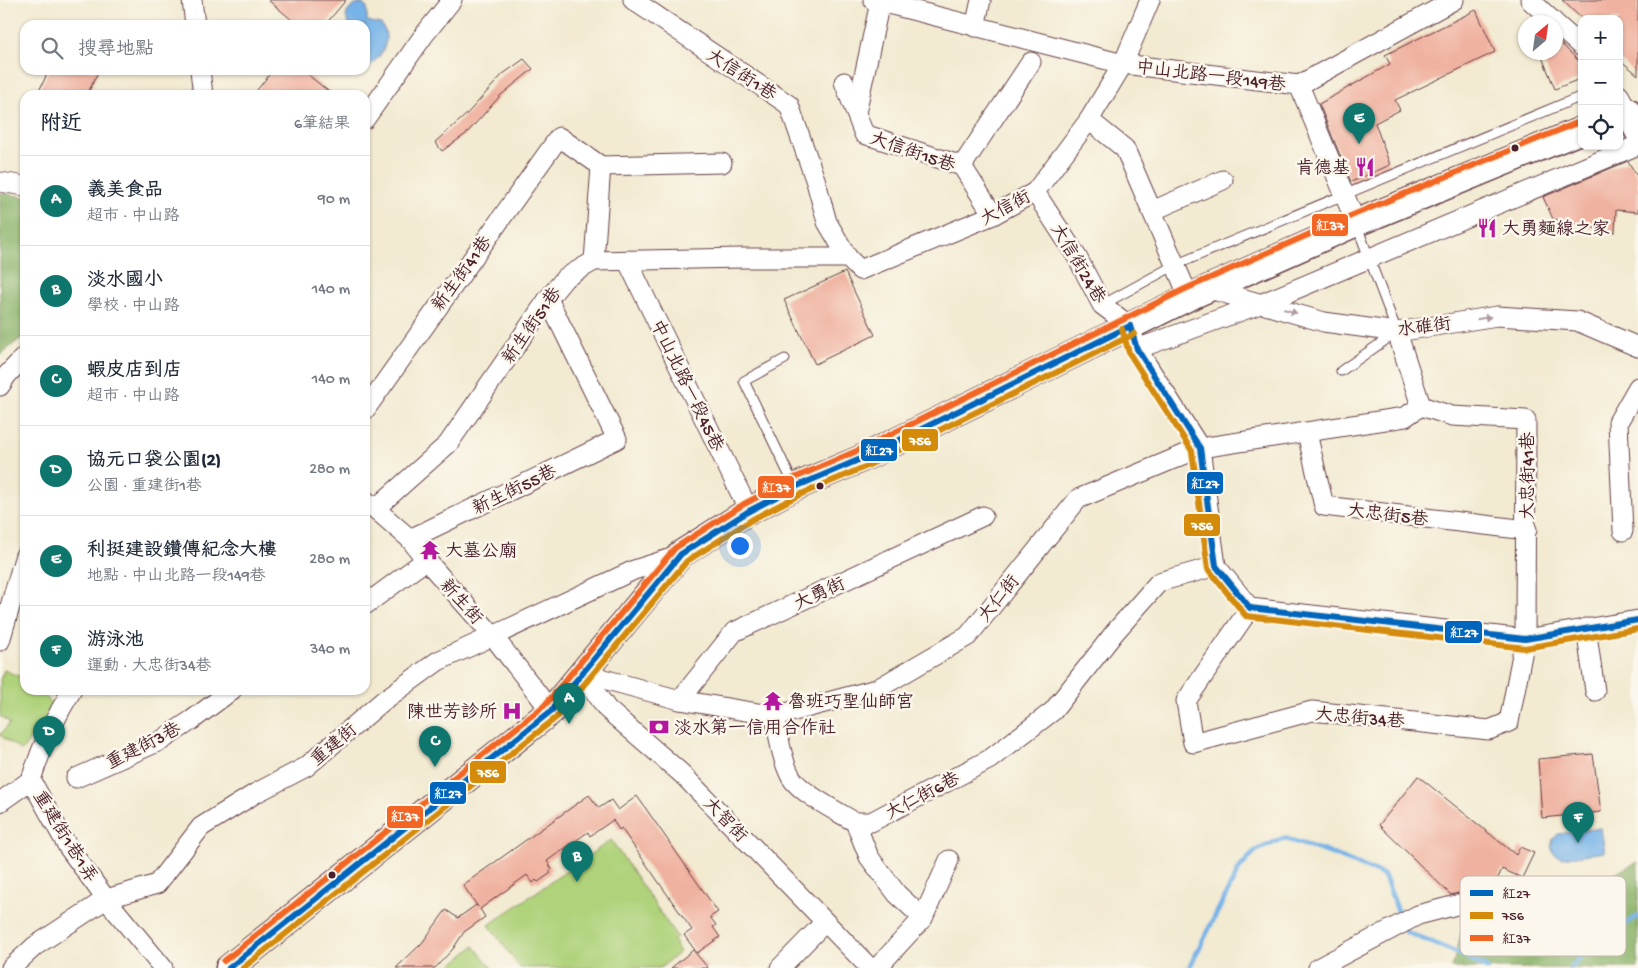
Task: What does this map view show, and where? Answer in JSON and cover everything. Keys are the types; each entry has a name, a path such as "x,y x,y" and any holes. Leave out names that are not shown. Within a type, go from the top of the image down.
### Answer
{"main road":[{"path":"229,968 551,711 682,554 750,511 795,486 863,458 1134,338 1199,293 1356,223 1578,132"}],"street":[{"path":"192,0 194,20"},
{"path":"370,113 424,34 452,0"},
{"name":"大信街1巷","path":"633,0 789,105 816,182 827,222 854,264"},
{"path":"975,28 980,0"},
{"name":"大信街","path":"854,264 993,215 1035,192 1089,120 1123,64 1150,0"},
{"name":"中山北路一段149巷","path":"1123,64 1299,85 1454,0"},
{"path":"1530,0 1546,15"},
{"path":"856,113 876,1 975,28 1123,64"},
{"path":"1563,30 1578,44"},
{"path":"962,166 1031,62"},
{"path":"201,75 202,90"},
{"name":"大信街15巷","path":"844,82 864,134 962,166 993,215"},
{"name":"中山北路一段149巷","path":"1299,85 1356,223"},
{"path":"1089,120 1125,149 1175,265 1199,293"},
{"name":"新生街41巷","path":"370,403 559,137 601,166"},
{"path":"1638,145 1262,303 1134,338 1200,448 1216,566 1250,608 1525,639 1638,620"},
{"path":"594,261 601,166 722,163"},
{"path":"1152,211 1223,180"},
{"path":"0,182 20,185"},
{"name":"大信街24巷","path":"1035,192 1076,257 1102,305 1134,338"},
{"name":"新生街51巷","path":"371,504 448,444 548,298 565,278 594,261 742,258 854,264"},
{"name":"中山北路一段45巷","path":"627,260 750,511"},
{"name":"水碓街","path":"1199,293 1262,303 1324,322 1397,332 1497,316 1576,321 1638,347"},
{"name":"新生街55巷","path":"410,538 617,439 548,298"},
{"path":"1200,448 1405,417 1421,406 1397,332"},
{"path":"0,386 20,361"},
{"path":"1623,531 1618,422 1638,387"},
{"name":"大忠街41巷","path":"1421,406 1452,416 1526,420 1527,530 1525,639"},
{"name":"大忠街5巷","path":"1307,433 1324,506 1527,530"},
{"name":"大仁街","path":"582,673 680,700 775,716 877,689 968,636 1078,500 1200,448"},
{"name":"新生街","path":"371,504 410,538 426,560 494,636 551,711"},
{"name":"大勇街","path":"680,700 734,632 983,516"},
{"name":"重建街","path":"10,968 35,946 106,899 157,884 201,827 256,793 306,767 383,701 438,661 634,570 682,554"},
{"path":"370,601 426,560"},
{"name":"大仁街6巷","path":"855,822 871,822 990,759 1053,712 1115,632 1159,582 1216,566"},
{"path":"0,641 20,572"},
{"name":"大忠街34巷","path":"1250,608 1186,701 1193,743 1312,710 1488,730 1509,722 1525,639"},
{"path":"1586,628 1594,691"},
{"name":"大智街","path":"582,673 607,709 682,774 870,968"},
{"path":"31,780 40,753 56,717 69,695"},
{"name":"重建街3巷","path":"76,778 162,740 192,720 220,695"},
{"path":"775,716 782,756 792,779 809,794 855,822 869,857 897,894 923,918"},
{"name":"重建街1巷1弄","path":"0,802 31,780 68,847 106,899 163,968"},
{"path":"878,968 923,918 949,860"},
{"path":"1318,968 1418,915 1460,904"},
{"path":"780,968 825,922"}],"lane":[{"path":"1102,305 1175,265 1578,98"},
{"path":"1341,371 1397,332 1356,223"},
{"path":"785,359 744,381 795,486"}],"green space":[{"path":"0,193 20,196 20,339 0,355"},
{"path":"4,670 20,677 20,695 43,695 54,705 22,751 0,735 10,723 0,716 0,680"},
{"path":"611,840 677,937 673,940 680,952 660,968 520,968 489,925"},
{"path":"1638,862 1638,968 1452,968 1460,938 1460,956 1626,956 1626,876 1609,876"},
{"path":"474,946 492,968 448,968"}],"water":[{"path":"358,4 363,4 367,8 367,20 347,20 346,15 351,8"},
{"path":"370,22 381,24 385,30 386,37 386,43 380,55 371,65"},
{"path":"1601,828 1605,852 1562,858 1554,854 1551,847 1553,839 1558,834"}],"building":[{"path":"268,0 346,0 329,20 292,20"},
{"path":"1562,0 1638,0 1638,75 1623,62 1623,15 1578,15"},
{"path":"1476,10 1495,52 1395,100 1400,110 1375,123 1390,165 1351,182 1319,104 1390,64 1385,55"},
{"path":"1563,46 1578,60 1578,80 1555,89 1543,60 1563,60"},
{"path":"524,59 533,69 501,95 466,134 442,151 435,142 466,115 503,74"},
{"path":"47,75 97,75 89,90 39,90"},
{"path":"269,75 308,75 327,90 257,90"},
{"path":"1628,161 1638,178 1638,212 1616,210 1615,232 1553,219 1543,197"},
{"path":"845,272 875,335 815,364 784,300"},
{"path":"1593,754 1601,812 1542,818 1538,759"},
{"path":"1418,776 1516,855 1520,847 1534,853 1523,876 1518,876 1502,869 1499,876 1460,876 1460,893 1451,895 1379,825"},
{"path":"589,795 599,808 611,800 618,810 637,796 718,912 710,917 716,925 713,927 720,937 697,953 684,935 692,930 621,828 619,830 613,820 590,836 588,832 547,861 552,869 549,871 551,873 538,882 536,880 533,883 527,875 480,909 485,917 464,932 453,949 435,968 396,968 422,943 446,910 458,918 476,905 478,907 463,885"},
{"path":"693,950 708,968 671,968"}],"waterway":[{"path":"1189,968 1239,869 1255,851 1284,838 1333,854 1384,875 1401,919"},
{"path":"1626,924 1638,916"},
{"path":"1404,927 1406,932 1460,954"},
{"path":"1464,956 1487,968"},
{"path":"1571,968 1581,956"}],"transit line":[{"name":"紅37","path":"224,961 545,705 675,548 744,504 792,479 859,450 1185,289 1353,215 1578,122"},
{"name":"紅27","path":"1130,326 1137,349 1200,448 1216,566 1250,608 1525,639 1638,620"},
{"name":"紅27","path":"229,968 551,711 681,554 749,511 795,487 863,458 1130,326"},
{"name":"756","path":"1122,329 1129,353 1192,451 1208,569 1246,616 1525,648 1638,629"},
{"name":"756","path":"243,968 557,717 687,561 753,519 799,495 867,466 1134,334"}],"place":[{"name":"利挺建設鑽傳紀念大樓","path":"1359,144"},
{"name":"肯德基","path":"1365,167"},
{"name":"大勇麵線之家","path":"1487,228"},
{"name":"大墓公廟","path":"430,550"},
{"name":"魯班巧聖仙師宮","path":"773,701"},
{"name":"陳世芳診所","path":"512,711"},
{"name":"義美食品","path":"569,724"},
{"name":"淡水第一信用合作社","path":"659,727"},
{"name":"協元口袋公園(2)","path":"49,757"},
{"name":"蝦皮店到店","path":"435,767"},
{"name":"游泳池","path":"1578,843"},
{"name":"淡水國小","path":"577,882"}]}
